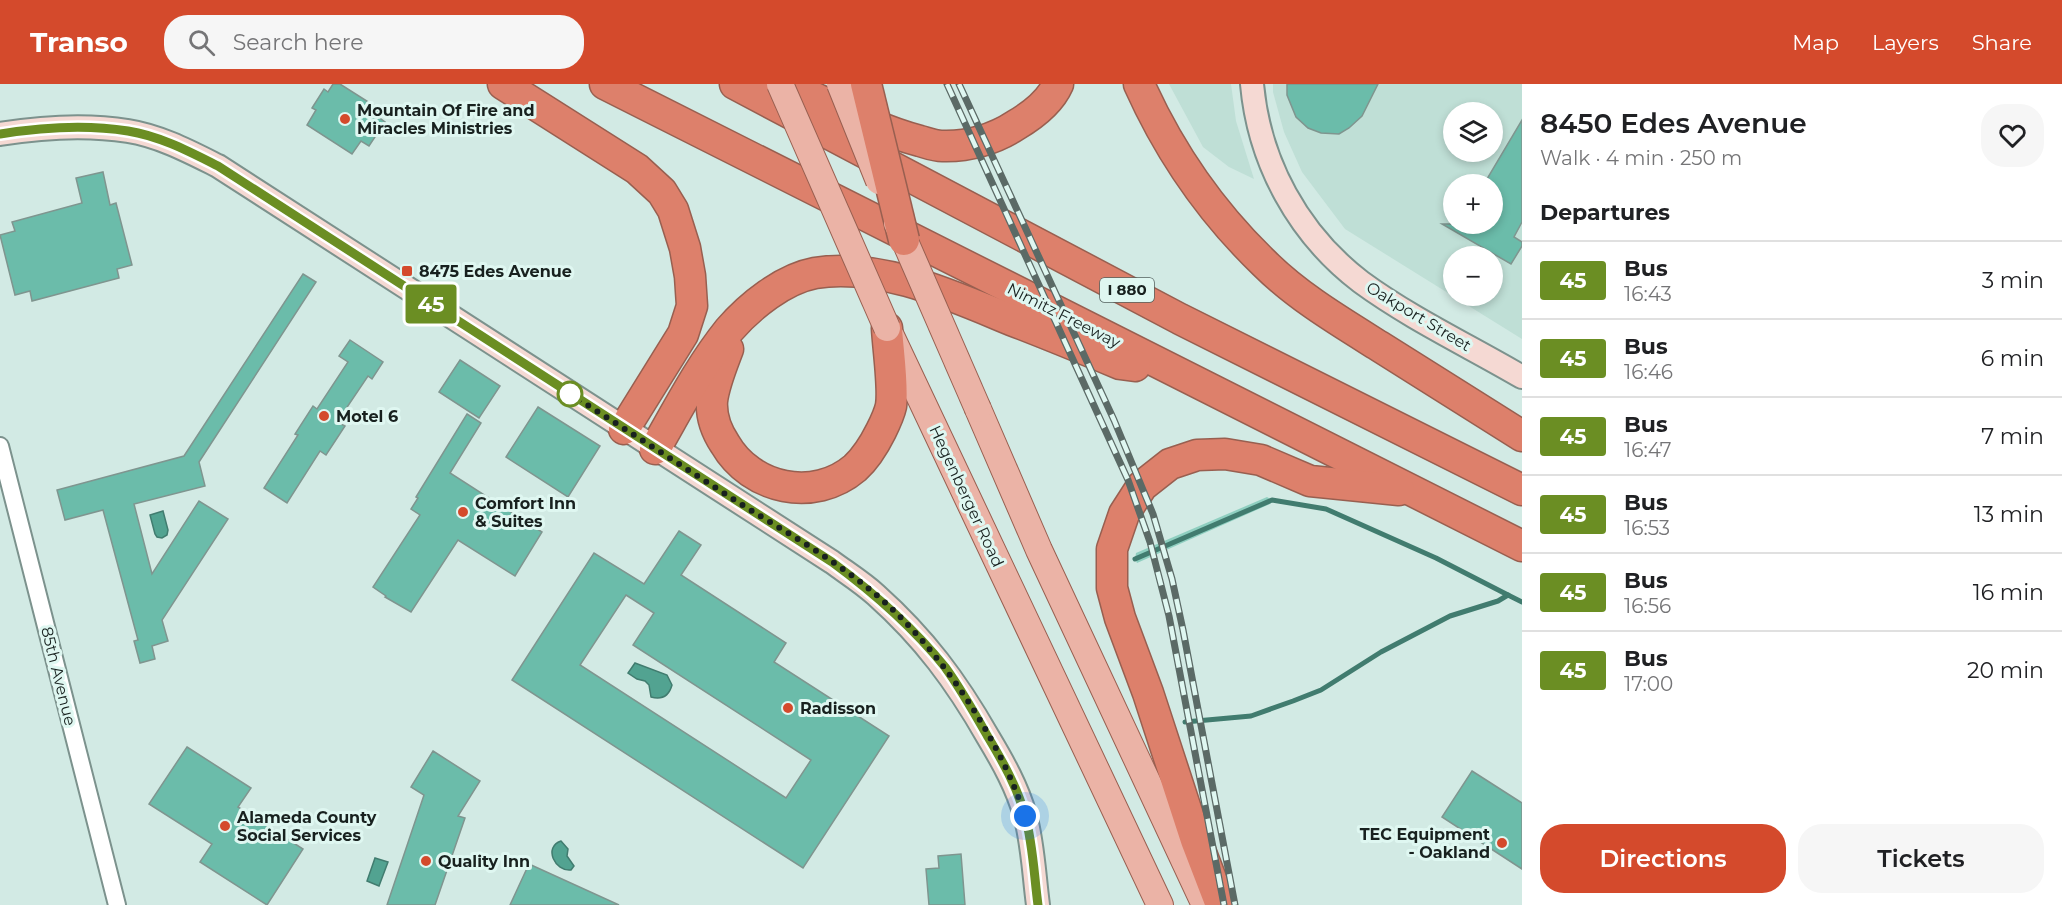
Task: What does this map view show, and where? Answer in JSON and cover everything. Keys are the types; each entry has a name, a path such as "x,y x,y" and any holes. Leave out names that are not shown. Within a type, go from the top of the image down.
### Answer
{"highway":[{"path":"502,84 637,169 662,192 674,210 685,248 692,306 683,334 624,429"},
{"name":"Nimitz Freeway","path":"605,84 1522,546"},
{"name":"I 880","path":"735,84 1180,319 1522,490"},
{"path":"785,84 881,127 909,138 941,146 975,143 1006,132 1034,114 1055,91 1058,84"},
{"path":"866,84 904,240"},
{"path":"1139,84 1170,146 1195,184 1264,264 1328,314 1522,436"},
{"path":"655,449 710,357 731,329 758,303 784,285 813,273 848,271 888,276 961,299 1120,364 1185,375"},
{"path":"758,303 728,350 712,402 716,430 732,456 751,474 778,486 803,488 832,482 854,468 872,448 889,415 892,403 887,328"},
{"path":"1221,905 1196,840 1148,693 1120,618 1112,588 1112,549 1124,514 1142,486 1170,464 1197,455 1225,454 1261,460 1310,481 1417,492"}],"main road":[{"name":"Hegenberger Road","path":"780,84 887,328 1160,905"},
{"path":"840,84 904,240 1039,550 1205,905"}],"street":[{"name":"Oakport Street","path":"1252,84 1259,129 1269,159 1282,189 1316,240 1360,281 1386,299 1522,377"},
{"path":"0,134 37,128 85,126 130,131 174,145 218,166 832,562 874,593 913,631 945,668 1011,776 1019,796 1030,839 1038,905"},
{"name":"85th Avenue","path":"0,446 117,905"}],"shaded area":[{"path":"1169,84 1231,84 1236,121 1254,179 1229,167 1203,147"},
{"path":"1273,84 1522,84 1522,339 1469,306 1503,306 1503,246 1443,246 1443,290 1345,229 1302,172 1284,132"},
{"path":"1267,497 1272,500 1270,504 1137,563 1135,559 1136,553"},
{"path":"163,511 168,530 167,535 162,538 155,534 150,515"},
{"path":"635,663 667,675 672,685 669,692 662,697 651,697 649,685 628,673"},
{"path":"561,841 568,849 567,856 574,866 571,870 560,867 553,858 553,848"},
{"path":"375,858 388,862 379,886 367,881"}],"building":[{"name":"Mountain Of Fire and Miracles Ministries","path":"333,84 340,84 381,110 377,116 385,122 369,146 361,141 352,154 307,125 316,110 312,108 324,89 328,92"},
{"path":"1287,84 1378,84 1362,116 1339,134 1321,133 1308,128 1296,117 1287,95"},
{"path":"1522,120 1522,222 1514,237 1522,242 1522,246 1511,264 1503,259 1503,246 1480,246 1459,234 1503,234 1503,174 1490,174 1497,162 1503,162 1503,152"},
{"path":"103,172 110,205 116,203 132,265 117,269 119,278 32,301 30,291 15,295 0,235 15,231 12,222 82,203 76,178"},
{"path":"303,274 316,282 199,462 205,486 134,504 152,574 199,501 228,519 162,620 168,641 152,646 155,659 140,663 134,641 138,640 103,510 65,520 57,490 184,456"},
{"name":"Motel 6","path":"350,340 383,362 372,379 368,376 337,422 345,426 326,455 320,451 287,503 264,488 298,435 295,434 313,406 317,409 348,362 339,356"},
{"path":"460,360 500,386 479,418 439,392"},
{"path":"538,407 600,446 568,497 506,457"},
{"name":"Comfort Inn & Suites","path":"467,414 481,423 450,473 542,532 515,576 458,540 411,612 373,587 420,515 411,509 418,498 416,497"},
{"name":"Radisson","path":"679,531 701,545 681,575 786,643 774,662 889,736 803,868 512,680 594,553 644,584","holes":["626,595 654,613 633,645 811,760 786,798 580,665"]},
{"name":"Alameda County Social Services","path":"187,747 251,788 238,807 303,849 267,905 200,862 212,844 149,804"},
{"name":"Quality Inn","path":"433,751 480,781 458,816 465,818 435,905 387,905 424,795 411,787"},
{"name":"TEC Equipment - Oakland","path":"1472,771 1522,803 1522,869 1442,817"},
{"path":"961,854 965,905 929,905 926,869 939,868 938,856"},
{"path":"529,864 619,905 510,905"}],"waterway":[{"path":"1135,559 1272,500 1326,509 1436,558 1508,595"},
{"path":"1185,722 1251,716 1321,690 1381,652 1450,616 1498,601 1508,595 1522,602"}],"railway":[{"path":"947,84 1128,480 1150,542 1169,616 1224,905"},
{"path":"959,84 1114,420 1153,514 1172,579 1183,630 1235,905"}],"bus line":[{"name":"45","path":"0,134 37,128 85,126 130,131 174,145 218,166 832,562 874,593 913,631 945,668 1011,776 1019,796 1030,839 1038,905"}],"place":[{"name":"Mountain Of Fire and Miracles Ministries","path":"345,119"},
{"name":"8475 Edes Avenue","path":"407,271"},
{"name":"Motel 6","path":"324,416"},
{"name":"Comfort Inn & Suites","path":"463,512"},
{"name":"Radisson","path":"788,708"},
{"name":"Alameda County Social Services","path":"225,826"},
{"name":"TEC Equipment - Oakland","path":"1502,843"},
{"name":"Quality Inn","path":"426,861"}],"route":[{"path":"570,394 832,562 874,593 913,631 945,668 1011,776 1025,816"}]}
